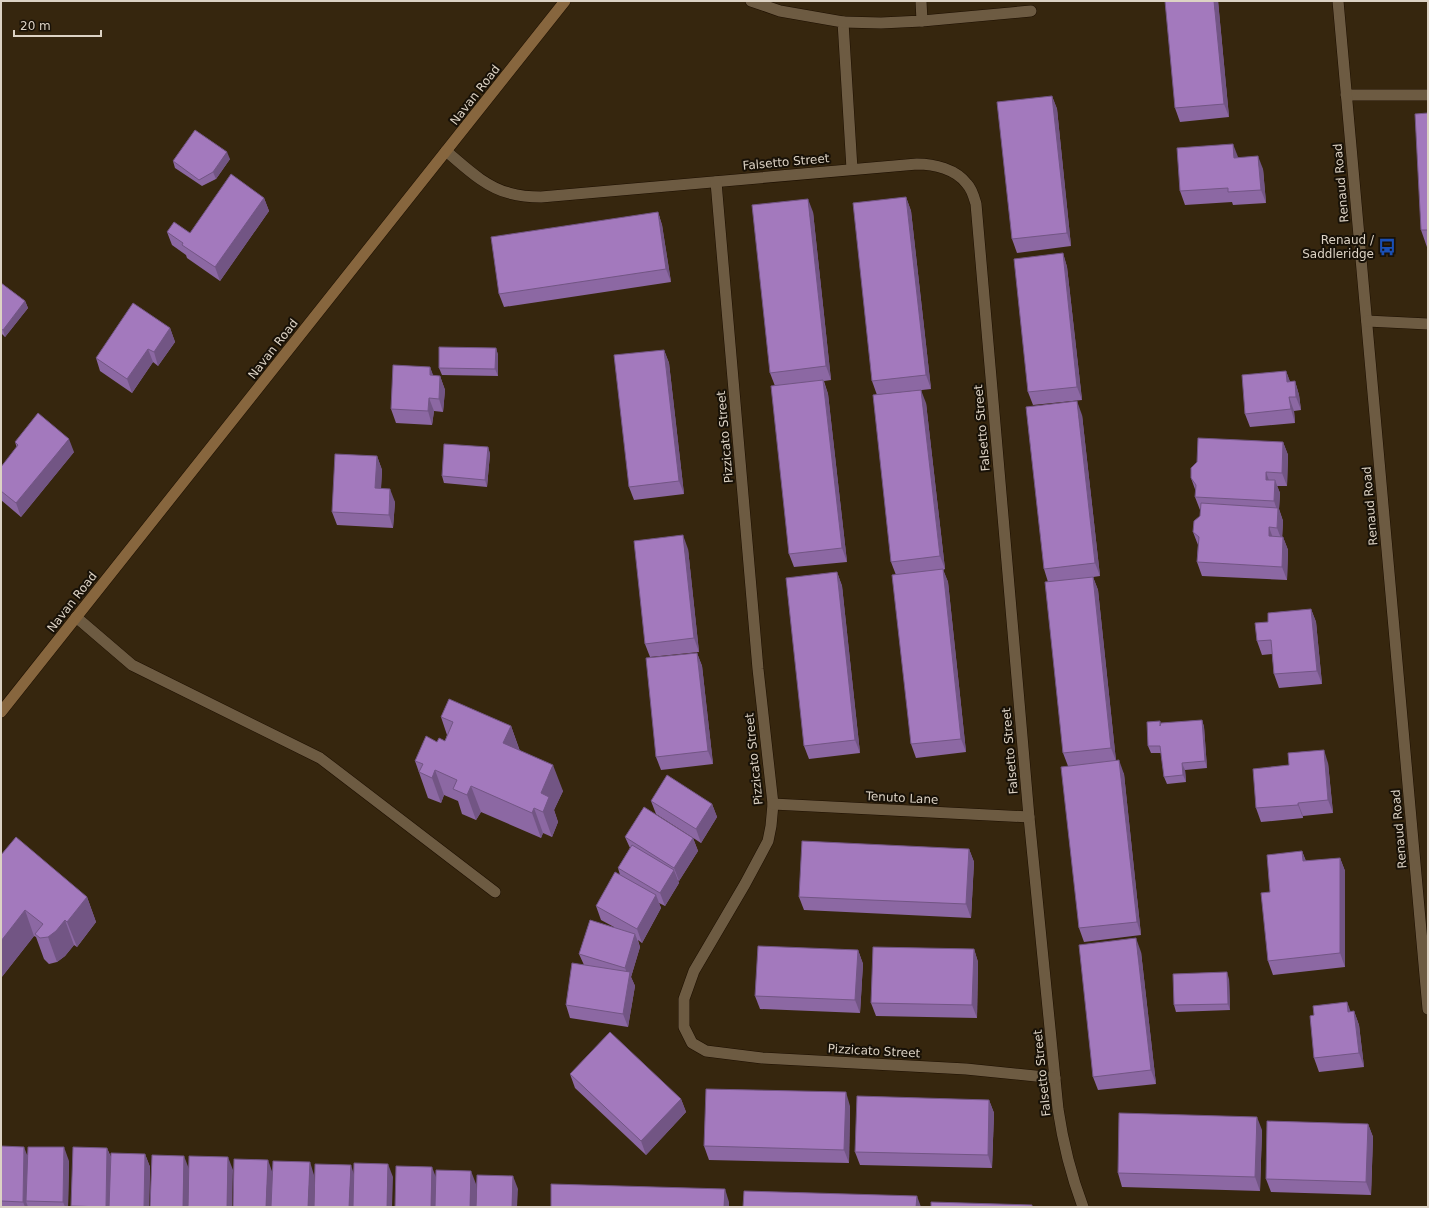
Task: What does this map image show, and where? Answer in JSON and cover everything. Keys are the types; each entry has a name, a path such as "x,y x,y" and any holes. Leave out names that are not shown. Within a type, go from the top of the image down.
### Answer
{"main road":[{"name":"Navan Road","path":"1,712 565,1"}],"street":[{"path":"751,1 780,11 843,22 881,23 922,21 1031,11"},
{"path":"921,1 922,21"},
{"name":"Renaud Road","path":"1338,1 1428,1009"},
{"path":"843,22 852,169"},
{"path":"1346,95 1428,95"},
{"name":"Falsetto Street","path":"446,151 493,187 508,193 524,196 541,197 917,164 936,166 949,170 960,177 972,192 976,204 1029,817 1055,1078 1062,1138 1076,1189 1083,1207"},
{"name":"Pizzicato Street","path":"716,182 758,669 773,804 768,841 745,884 694,971 684,999 684,1027 692,1043 706,1051 762,1058 966,1069 1055,1078"},
{"path":"1367,321 1428,324"},
{"path":"76,618 132,665 320,758 495,892"},
{"name":"Tenuto Lane","path":"773,804 1029,817"}],"building":[{"path":"1165,1 1214,1 1224,104 1175,108"},
{"path":"1052,96 1067,233 1012,239 997,102"},
{"path":"1428,113 1428,230 1421,230 1415,114"},
{"path":"195,130 227,152 213,172 199,180 173,161"},
{"path":"1233,144 1234,158 1258,156 1261,190 1228,192 1228,188 1180,191 1177,148"},
{"path":"231,174 264,198 215,267 182,245 183,243 167,232 174,222 190,233"},
{"path":"906,197 926,375 872,381 853,203"},
{"path":"808,199 826,366 770,373 752,205"},
{"path":"658,212 666,269 499,294 491,237"},
{"path":"1063,253 1077,387 1028,392 1014,259"},
{"path":"1,283 25,301 3,330 1,329"},
{"path":"133,303 170,328 154,352 148,349 127,379 96,358"},
{"path":"439,347 496,348 495,369 439,368"},
{"path":"664,350 679,481 629,487 614,355"},
{"path":"393,365 430,367 430,375 440,376 439,399 429,398 428,411 391,409"},
{"path":"1286,371 1287,382 1295,381 1296,397 1289,397 1291,409 1245,414 1242,375"},
{"path":"823,380 842,548 789,554 771,386"},
{"path":"921,390 940,556 891,562 873,395"},
{"path":"1077,401 1095,563 1044,569 1026,407"},
{"path":"38,413 69,439 16,503 1,491 1,467 18,445 15,442"},
{"path":"1198,438 1283,442 1282,473 1266,472 1266,480 1275,480 1274,501 1195,497 1196,485 1191,478 1191,468 1197,462"},
{"path":"444,444 488,447 485,480 442,476"},
{"path":"335,454 377,456 375,488 390,489 389,515 332,512"},
{"path":"1201,503 1278,508 1277,528 1269,527 1269,536 1283,537 1282,567 1197,562 1199,537 1193,532 1194,521 1200,516"},
{"path":"683,535 694,638 645,644 634,541"},
{"path":"943,569 961,739 911,744 892,575"},
{"path":"837,572 855,740 804,746 786,578"},
{"path":"1093,577 1111,748 1063,753 1045,582"},
{"path":"1311,609 1317,671 1274,674 1271,640 1257,641 1255,623 1268,622 1268,613"},
{"path":"697,653 708,751 656,757 646,658"},
{"path":"449,699 511,726 503,743 553,765 541,793 549,797 543,812 534,808 532,813 471,786 467,795 453,789 457,780 435,770 432,778 419,772 423,764 415,761 426,736 437,742 439,738 445,741 453,722 441,717"},
{"path":"1202,720 1205,761 1182,763 1183,775 1164,777 1160,746 1148,746 1147,722 1160,721 1160,726 1161,723"},
{"path":"1324,750 1328,800 1298,803 1298,805 1256,808 1253,769 1289,765 1288,753"},
{"path":"1119,760 1137,922 1079,928 1061,767"},
{"path":"667,775 712,804 696,829 651,801"},
{"path":"644,807 693,838 674,868 625,837"},
{"path":"16,837 87,897 67,922 65,920 56,931 48,937 40,938 35,934 43,924 25,910 1,941 1,855"},
{"path":"802,841 969,849 966,904 799,897"},
{"path":"632,845 674,870 660,893 618,868"},
{"path":"1302,851 1303,861 1340,858 1340,953 1268,961 1261,893 1270,892 1267,855"},
{"path":"615,872 656,895 637,929 596,906"},
{"path":"590,920 635,934 625,968 579,954"},
{"path":"1136,938 1151,1070 1093,1077 1079,945"},
{"path":"758,946 858,950 855,1000 755,996"},
{"path":"873,947 974,949 972,1005 871,1003"},
{"path":"572,963 630,972 623,1014 566,1005"},
{"path":"1227,972 1228,1004 1174,1005 1173,974"},
{"path":"1347,1002 1348,1012 1354,1011 1359,1053 1314,1058 1310,1016 1314,1015 1313,1006"},
{"path":"610,1032 681,1099 641,1141 570,1074"},
{"path":"706,1089 846,1092 844,1150 704,1146"},
{"path":"857,1096 989,1100 988,1155 855,1152"},
{"path":"1119,1113 1257,1117 1255,1177 1118,1173"},
{"path":"1267,1121 1368,1124 1366,1182 1266,1179"},
{"path":"1,1146 24,1147 23,1202 1,1201"},
{"path":"28,1147 64,1147 63,1202 26,1201"},
{"path":"73,1147 107,1148 106,1207 71,1206"},
{"path":"111,1153 145,1154 144,1207 109,1207"},
{"path":"152,1155 184,1156 183,1207 150,1207"},
{"path":"189,1156 228,1157 227,1207 188,1207"},
{"path":"234,1159 268,1160 266,1207 233,1207"},
{"path":"273,1161 310,1162 308,1207 271,1207"},
{"path":"354,1163 388,1164 387,1207 353,1207"},
{"path":"315,1164 351,1165 349,1207 314,1207"},
{"path":"396,1166 432,1167 431,1207 395,1207"},
{"path":"436,1170 471,1171 470,1207 435,1207"},
{"path":"477,1175 513,1176 512,1207 476,1207"},
{"path":"551,1184 725,1189 724,1207 551,1207"},
{"path":"744,1191 917,1196 916,1207 743,1207"},
{"path":"931,1202 1032,1205 1032,1207 931,1207"}],"place":[{"name":"Renaud / Saddleridge","path":"1387,247"}]}
